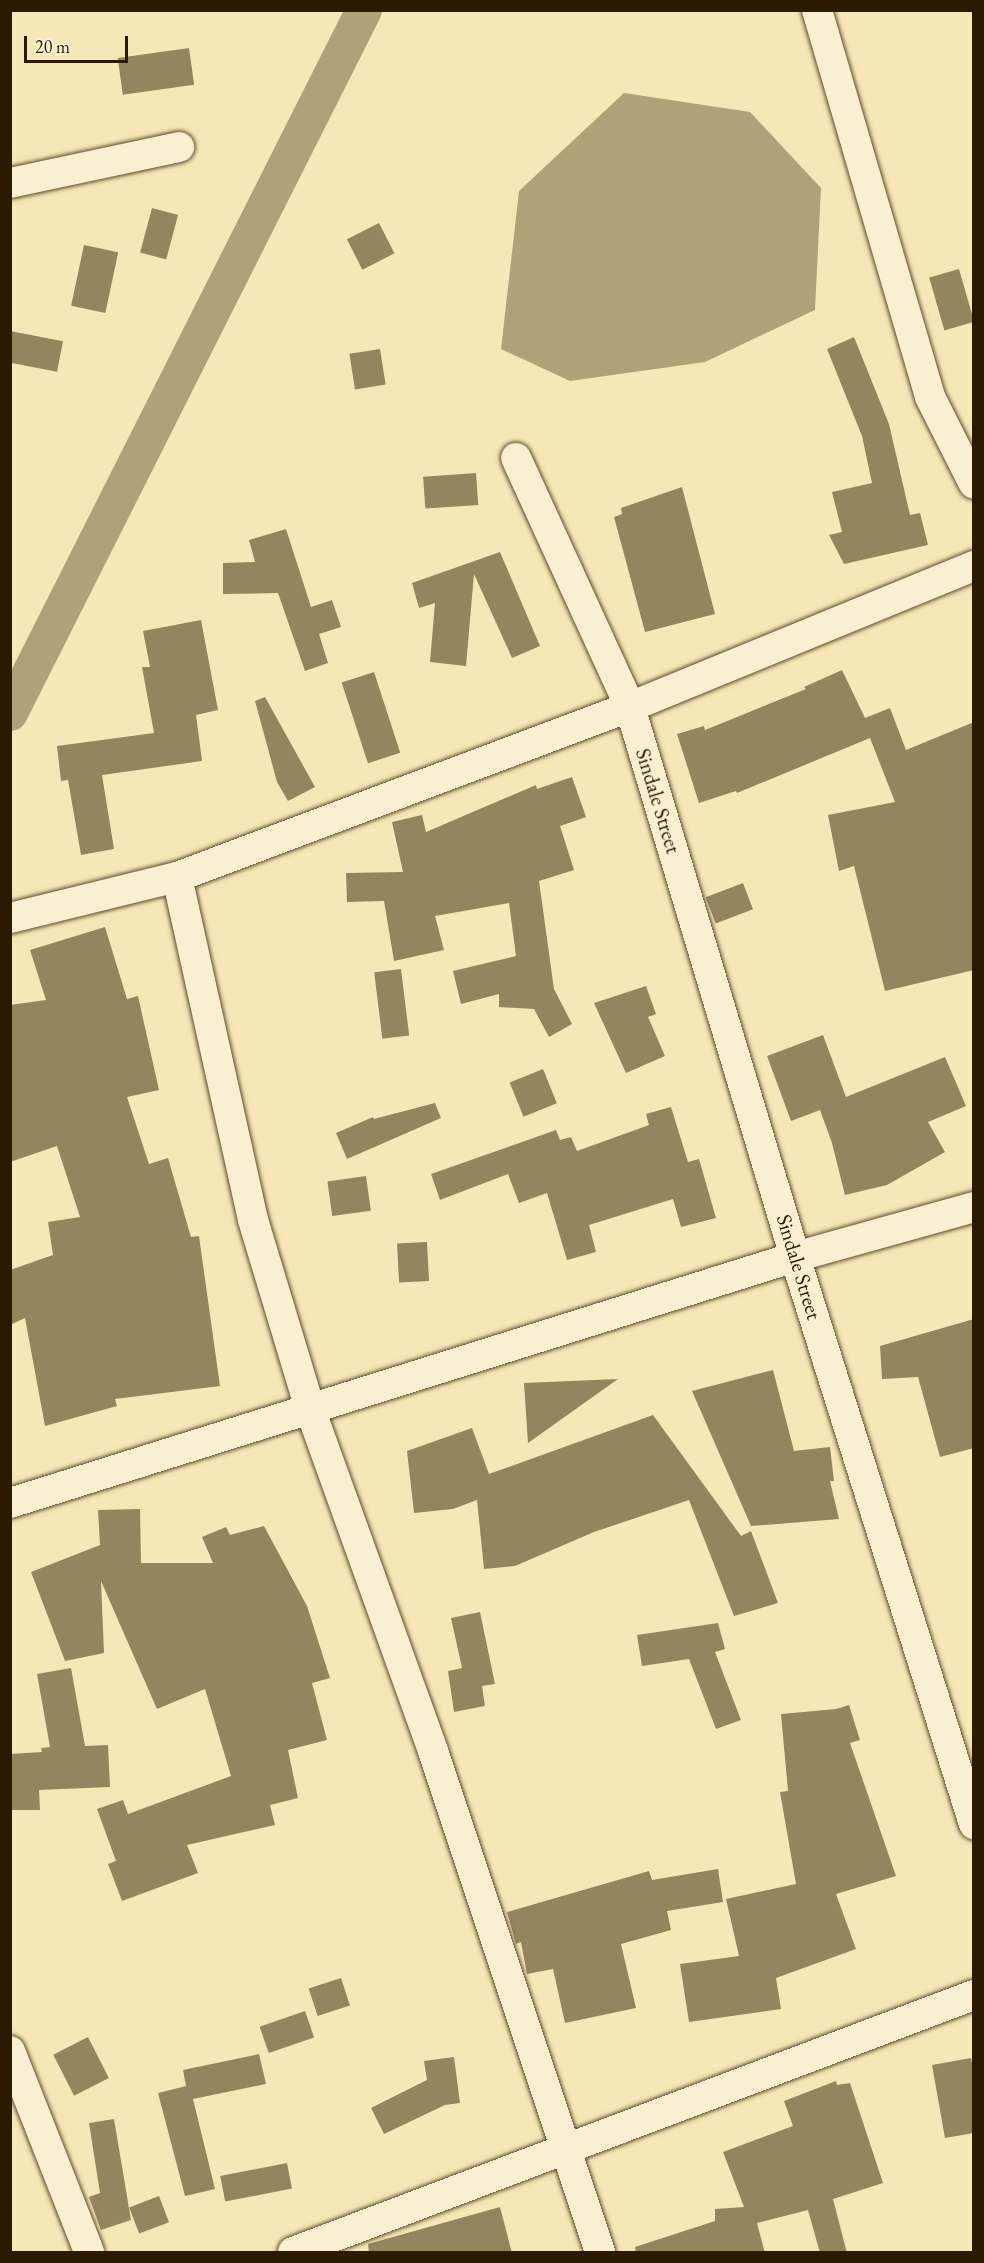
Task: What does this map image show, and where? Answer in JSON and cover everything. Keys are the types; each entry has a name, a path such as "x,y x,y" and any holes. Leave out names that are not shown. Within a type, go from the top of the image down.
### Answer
{"street":[{"path":"817,10 930,397 974,484"},
{"path":"10,183 179,147"},
{"name":"Sindale Street","path":"516,458 630,707 795,1257 974,1824"},
{"path":"12,921 177,877 630,707 974,567"},
{"path":"177,877 253,1220 310,1409 437,1762 600,2253"},
{"path":"10,1503 795,1257 974,1207"},
{"path":"293,2253 974,1995"},
{"path":"10,2051 89,2253"}],"shaded area":[{"path":"624,93 750,112 821,188 815,310 705,362 570,381 501,349 519,191"}],"building":[{"path":"189,48 194,85 123,95 118,58"},
{"path":"152,208 178,215 166,259 140,252"},
{"path":"379,223 394,253 362,270 347,239"},
{"path":"84,245 118,252 105,313 71,306"},
{"path":"959,269 974,322 944,330 929,278"},
{"path":"10,331 63,341 57,372 10,363"},
{"path":"854,337 889,424 910,515 920,513 928,545 844,564 829,535 842,532 832,492 872,483 862,436 827,349"},
{"path":"380,349 386,385 355,389 349,354"},
{"path":"476,473 478,505 425,509 423,477"},
{"path":"682,487 715,614 645,632 614,517 622,514 621,508"},
{"path":"286,529 311,607 332,600 341,627 319,634 328,663 305,671 278,593 223,594 223,563 255,562 249,540"},
{"path":"500,552 540,646 512,658 474,574 466,666 430,662 435,603 419,608 412,583"},
{"path":"201,620 218,710 196,715 202,761 102,775 114,849 81,855 68,780 61,781 57,746 154,733 142,667 150,667 143,631"},
{"path":"842,670 865,718 890,708 906,750 974,722 974,970 885,991 854,866 839,871 828,815 895,802 870,738 737,793 736,791 699,803 677,734 704,726 705,730 806,689 804,687"},
{"path":"374,672 400,753 368,763 342,683"},
{"path":"265,697 315,787 288,801 277,782 255,701"},
{"path":"572,777 586,817 560,826 574,870 539,881 554,989 572,1024 549,1037 534,1009 499,1007 499,994 461,1004 453,971 516,956 509,903 435,916 444,950 394,961 384,901 347,902 346,873 403,872 392,822 422,815 426,832 536,785 537,789"},
{"path":"743,883 753,909 716,923 706,897"},
{"path":"105,927 127,999 138,996 159,1090 127,1097 149,1164 168,1158 191,1237 199,1236 220,1386 115,1399 117,1406 45,1426 25,1318 10,1325 10,1270 53,1255 48,1222 80,1217 57,1146 10,1162 10,1005 46,1000 30,950"},
{"path":"401,969 409,1036 382,1039 374,972"},
{"path":"646,986 656,1014 648,1017 665,1056 626,1073 594,1003"},
{"path":"823,1035 846,1097 945,1057 966,1106 928,1122 945,1152 887,1185 845,1195 832,1143 820,1110 791,1121 767,1056"},
{"path":"543,1069 557,1103 523,1117 510,1082"},
{"path":"435,1103 441,1118 347,1159 336,1133 373,1117 374,1119"},
{"path":"671,1107 688,1162 699,1159 716,1218 681,1227 673,1199 589,1225 596,1252 567,1260 547,1193 519,1203 508,1174 440,1200 431,1174 556,1130 560,1140 571,1137 577,1151 649,1125 646,1114"},
{"path":"366,1176 371,1211 332,1216 327,1181"},
{"path":"427,1242 429,1281 399,1283 397,1244"},
{"path":"974,1319 974,1448 940,1457 918,1377 882,1379 880,1346"},
{"path":"773,1370 794,1451 830,1447 834,1481 830,1481 839,1519 751,1526 692,1391"},
{"path":"618,1379 528,1443 524,1383"},
{"path":"653,1415 741,1536 751,1531 778,1603 734,1616 689,1500 594,1532 515,1566 484,1569 477,1500 453,1509 414,1513 407,1451 472,1428 489,1474"},
{"path":"140,1509 141,1563 213,1563 202,1537 226,1527 230,1535 264,1526 307,1606 330,1678 312,1683 327,1740 288,1750 298,1798 270,1805 275,1825 187,1845 198,1873 122,1901 108,1864 116,1861 97,1809 123,1800 128,1814 231,1776 205,1689 157,1709 101,1581 104,1653 65,1661 31,1572 100,1545 98,1510"},
{"path":"480,1612 495,1684 482,1686 485,1706 454,1712 448,1671 462,1668 451,1618"},
{"path":"718,1623 725,1649 715,1652 741,1720 716,1729 689,1659 642,1666 637,1635"},
{"path":"71,1668 85,1746 108,1745 110,1787 39,1790 40,1810 10,1810 10,1754 42,1752 41,1748 50,1747 37,1674"},
{"path":"849,1705 860,1740 850,1743 896,1876 836,1894 856,1949 776,1978 781,2009 689,2022 680,1964 739,1956 726,1899 796,1884 780,1792 788,1791 781,1714 836,1709"},
{"path":"718,1869 723,1902 667,1911 671,1930 621,1944 636,2008 565,2023 553,1969 527,1974 521,1942 516,1944 507,1912 649,1871 652,1880"},
{"path":"341,1978 350,2006 318,2016 309,1989"},
{"path":"305,2011 314,2037 269,2053 260,2027"},
{"path":"88,2037 109,2078 74,2096 53,2055"},
{"path":"259,2054 266,2084 193,2099 215,2189 185,2196 158,2093 186,2086 183,2070"},
{"path":"454,2057 460,2103 445,2105 384,2134 371,2108 427,2080 424,2061"},
{"path":"971,2058 974,2075 974,2133 945,2138 932,2065"},
{"path":"836,2081 837,2085 850,2083 883,2183 833,2199 847,2253 820,2253 808,2210 757,2223 765,2253 636,2253 635,2247 715,2221 715,2209 744,2207 723,2152 793,2126 784,2101"},
{"path":"114,2119 131,2220 101,2230 89,2197 100,2193 89,2123"},
{"path":"287,2163 292,2189 225,2201 220,2176"},
{"path":"159,2196 169,2222 139,2234 129,2207"},
{"path":"500,2207 512,2253 369,2253 368,2244"}],"waterway":[{"path":"10,713 364,10"}]}
